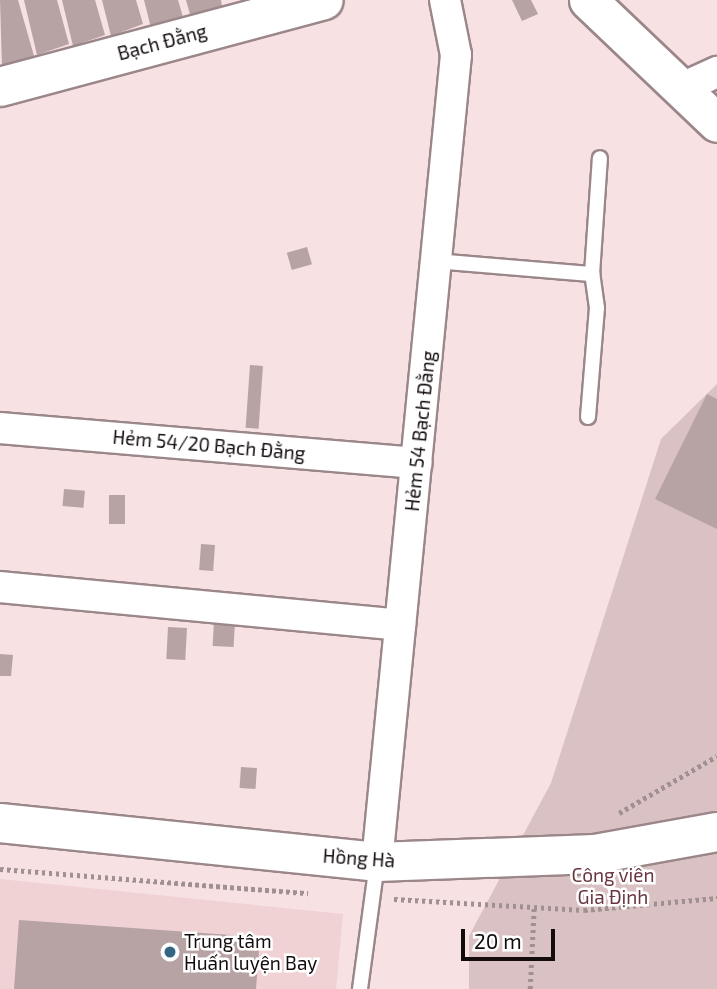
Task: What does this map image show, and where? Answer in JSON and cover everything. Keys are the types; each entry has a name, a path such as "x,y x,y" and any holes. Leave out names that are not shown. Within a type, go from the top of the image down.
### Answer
{"main road":[{"name":"Bạch Đằng","path":"0,87 324,0"},
{"name":"Hồng Hà","path":"0,823 377,862 595,854 717,832"}],"street":[{"name":"Hẻm 54 Bạch Đằng","path":"377,862 456,54 446,0"},
{"path":"588,0 717,123"},
{"path":"680,89 717,72"},
{"name":"Hẻm 54/20 Bạch Đằng","path":"0,428 417,463"},
{"path":"0,587 400,625"}],"lane":[{"path":"588,417 597,308 592,274 600,158"},
{"path":"436,261 592,274"},
{"path":"360,989 377,862"}],"path":[{"path":"614,815 717,756"},
{"path":"617,823 629,821"},
{"path":"530,989 534,908"}],"shaded area":[{"name":"Trung tâm Huấn luyện Bay","path":"0,879 343,914 336,989 0,989"}],"green space":[{"name":"Công viên Gia Định","path":"717,384 717,989 469,989 469,936 551,783 661,439"}],"building":[{"path":"0,0 18,0 34,56 2,67"},
{"path":"24,0 57,0 69,44 37,55"},
{"path":"62,0 95,0 105,35 73,46"},
{"path":"102,0 136,0 143,24 111,36"},
{"path":"144,0 178,0 183,17 151,28"},
{"path":"186,0 221,0 222,7 191,18"},
{"path":"512,0 531,0 538,14 522,21"},
{"path":"307,247 312,264 292,270 287,253"},
{"path":"250,365 263,366 259,429 246,428"},
{"path":"707,394 717,399 717,529 655,499"},
{"path":"64,489 85,491 83,508 63,506"},
{"path":"109,495 125,495 125,524 109,524"},
{"path":"201,544 215,545 213,571 199,570"},
{"path":"214,620 235,621 234,647 213,646"},
{"path":"168,627 187,628 185,660 166,659"},
{"path":"0,654 13,655 11,676 0,676"},
{"path":"241,767 257,768 255,789 240,788"},
{"path":"19,920 260,937 256,989 14,989"}],"place":[{"name":"Trung tâm Huấn luyện Bay","path":"170,952"}]}
